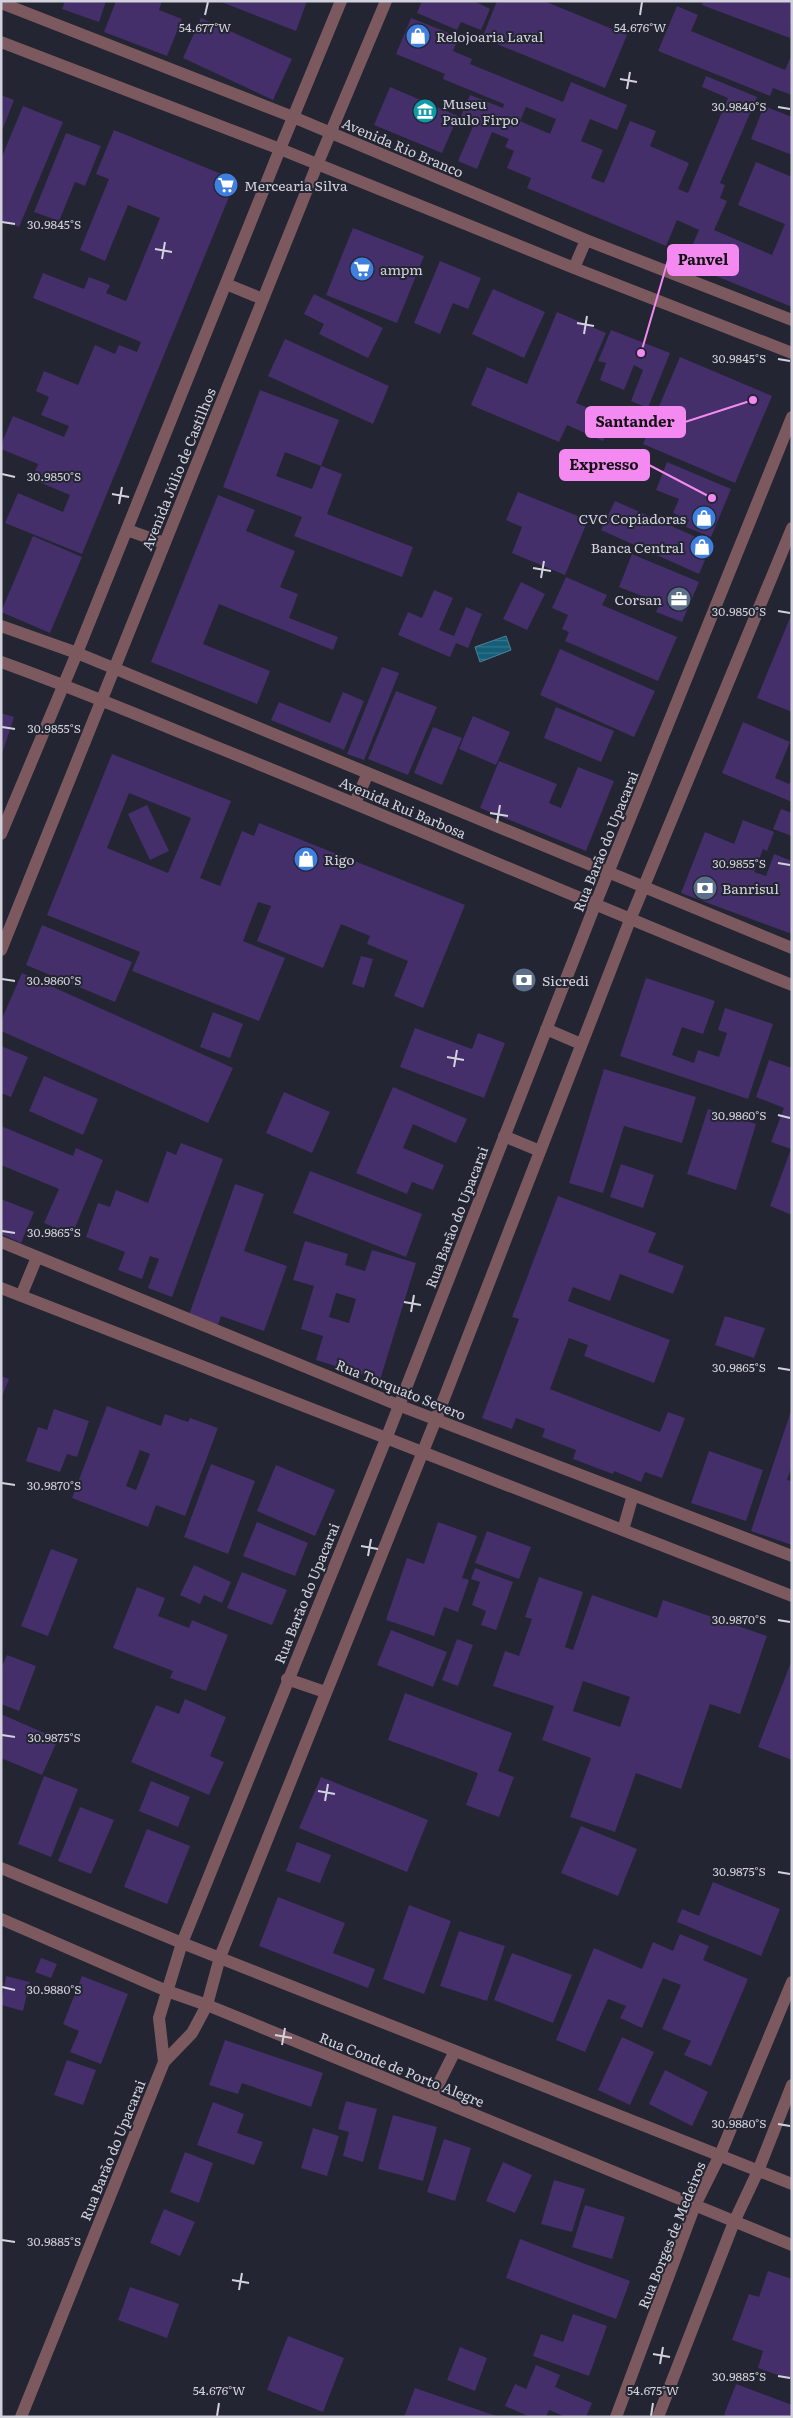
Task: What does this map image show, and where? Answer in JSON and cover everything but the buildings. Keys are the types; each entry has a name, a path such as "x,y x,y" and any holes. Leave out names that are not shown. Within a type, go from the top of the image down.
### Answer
{"street":[{"name":"Avenida Júlio de Castilhos","path":"1,834 77,653 341,1"},
{"name":"Avenida Júlio de Castilhos","path":"1,950 381,2"},
{"name":"Avenida Rio Branco","path":"1,3 293,116 586,240 792,320"},
{"path":"1,42 280,149 574,268 792,353"},
{"path":"574,268 586,240"},
{"path":"226,284 263,299"},
{"name":"Rua Barão do Upacarai","path":"164,2062 159,2018 182,1943 386,1439 595,905 792,416"},
{"name":"Rua Barão do Upacarai","path":"22,2413 164,2062 192,2033 207,2005 220,1957 436,1419 630,920 792,528"},
{"path":"127,530 164,543"},
{"name":"Avenida Rui Barbosa","path":"1,626 77,653 792,948"},
{"name":"Avenida Rui Barbosa","path":"1,662 64,684 355,803 630,920 792,984"},
{"path":"355,803 368,773"},
{"path":"546,1029 581,1044"},
{"path":"504,1136 540,1151"},
{"name":"Rua Torquato Severo","path":"1,1242 398,1405 792,1556"},
{"path":"21,1296 37,1257"},
{"path":"1,1288 792,1596"},
{"path":"622,1530 634,1495"},
{"path":"287,1680 325,1692"},
{"path":"1,1868 182,1943 792,2184"},
{"name":"Rua Conde de Porto Alegre","path":"1,1919 167,1991 207,2005 792,2245"},
{"name":"Rua Borges de Medeiros","path":"616,2417 696,2205 720,2155 792,1982"},
{"path":"432,2097 456,2051"},
{"path":"658,2417 734,2222 758,2171 792,2085"}],"water":[{"path":"506,636 511,650 480,662 475,647"}],"place":[{"name":"Relojoaria Laval","path":"418,36"},
{"name":"Museu Paulo Firpo","path":"425,111"},
{"name":"Mercearia Silva","path":"226,185"},
{"name":"ampm","path":"362,269"},
{"name":"Panvel","path":"641,353"},
{"name":"Santander","path":"753,400"},
{"name":"Expresso","path":"712,498"},
{"name":"CVC Copiadoras","path":"704,518"},
{"name":"Banca Central","path":"702,547"},
{"name":"Corsan","path":"679,599"},
{"name":"Rigo","path":"306,859"},
{"name":"Banrisul","path":"705,888"},
{"name":"Sicredi","path":"524,980"}]}
